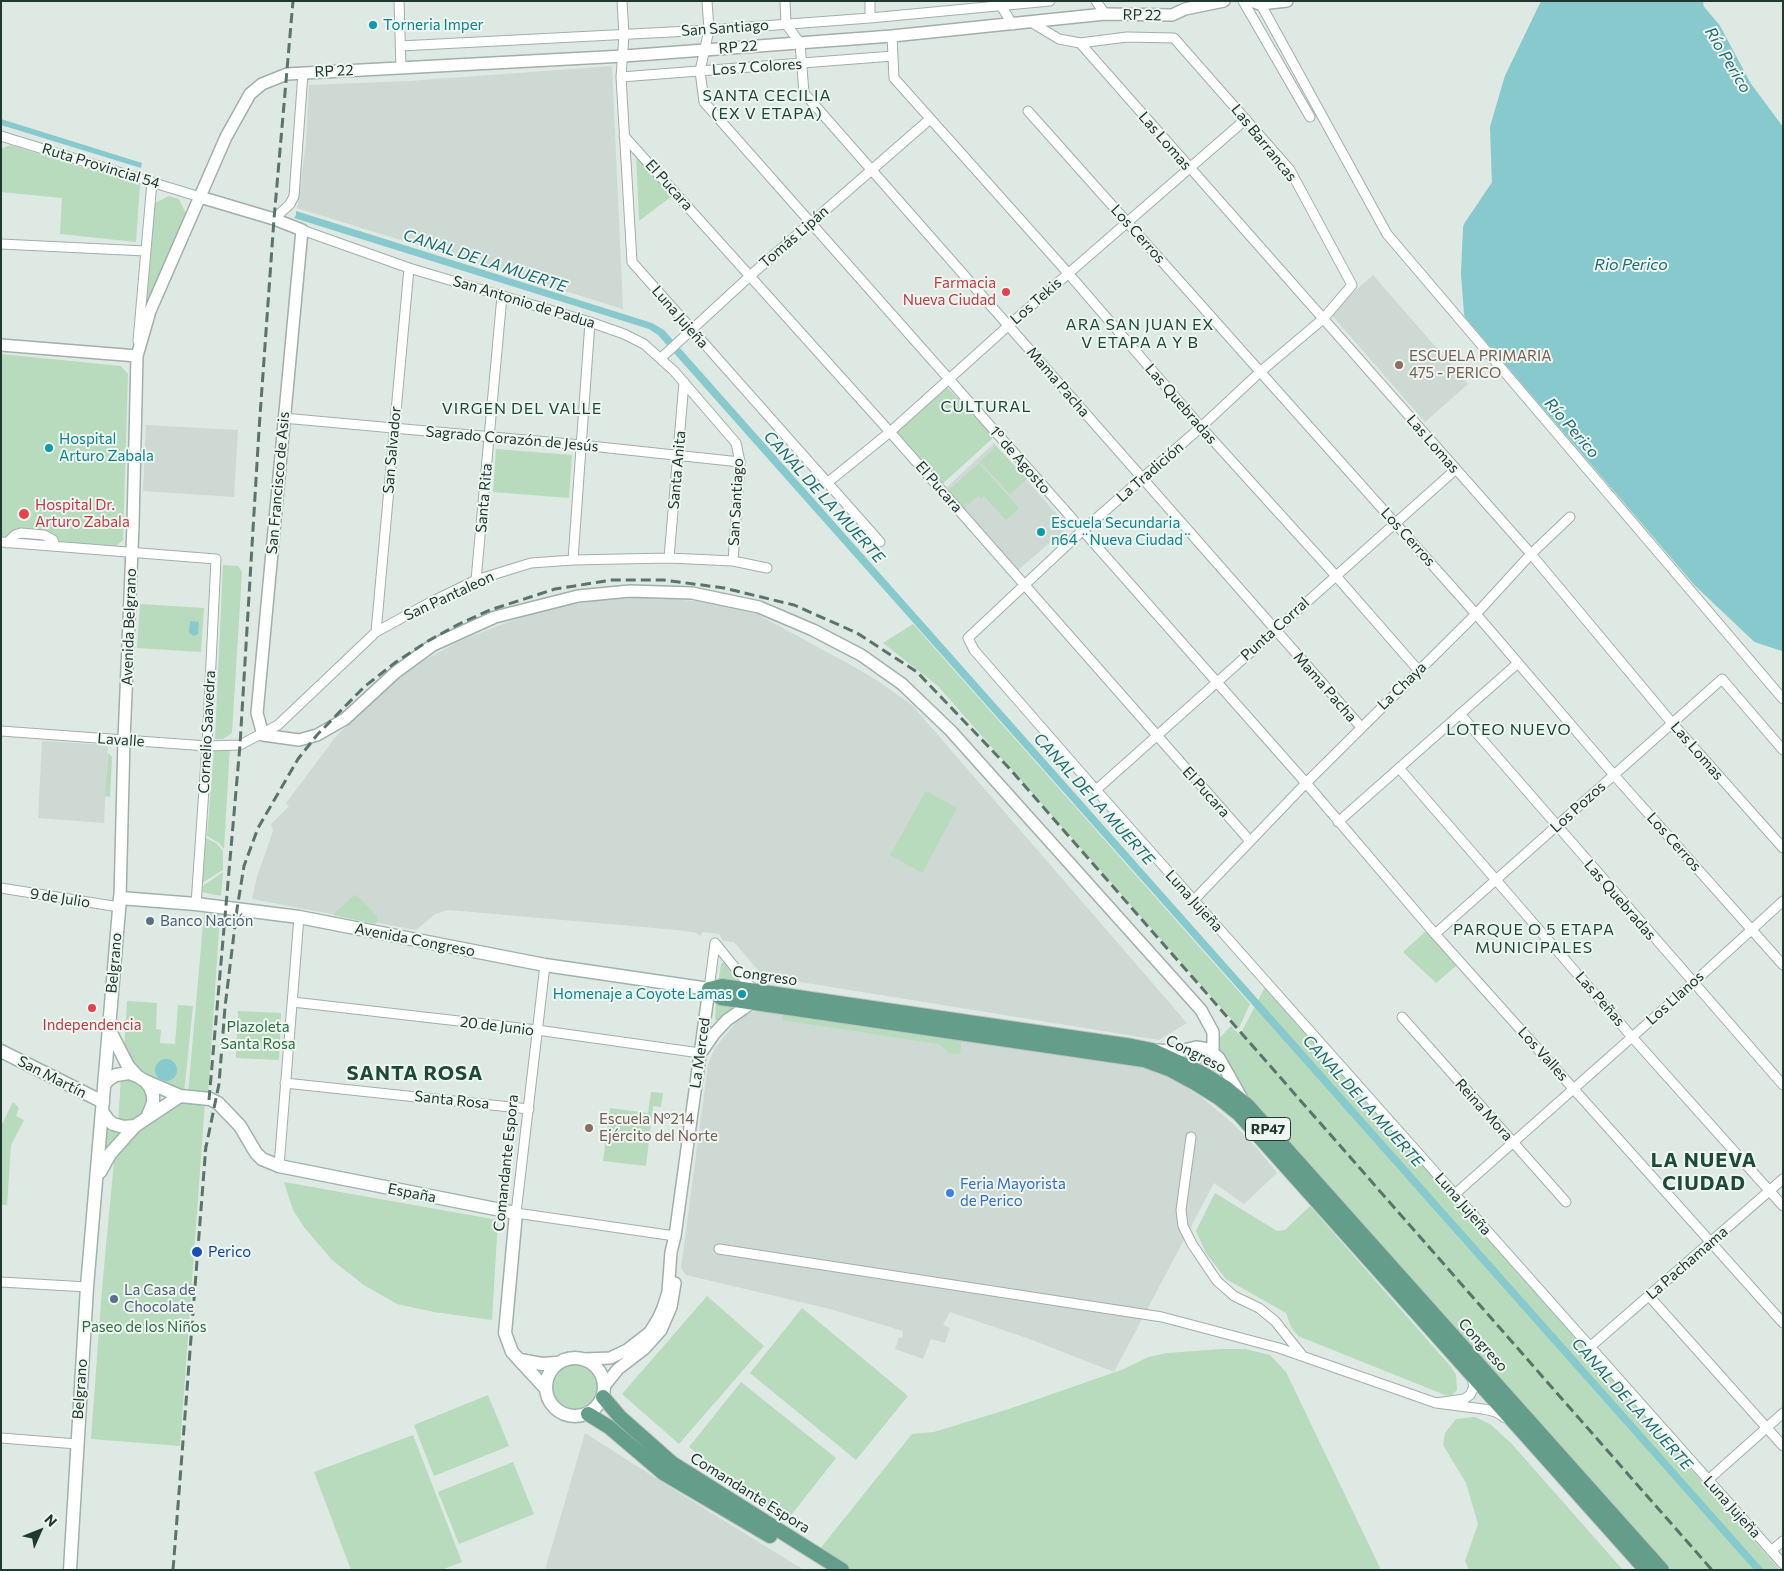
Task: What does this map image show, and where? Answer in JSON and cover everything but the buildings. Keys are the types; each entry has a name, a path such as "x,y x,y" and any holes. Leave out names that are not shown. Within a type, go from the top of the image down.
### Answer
{"main road":[{"name":"Avenida Congreso","path":"119,902 196,904 299,917 545,965 709,989"},
{"name":"Belgrano","path":"70,1570 87,1287 119,902"},
{"name":"Congreso","path":"709,989 721,998 754,997 1152,1050 1202,1073 1226,1088 1248,1106 1662,1570"},
{"name":"Congreso","path":"754,997 1144,1060 1189,1080 1219,1098 1239,1114 1646,1570"},
{"path":"109,1028 128,1066 150,1088 153,1095 153,1103 147,1118"},
{"name":"San Martín","path":"1,1051 103,1107"},
{"path":"104,1085 116,1075 129,1073 180,1096"},
{"name":"Belgrano","path":"97,1179 110,1154 135,1126 180,1096"},
{"name":"España","path":"180,1096 210,1099 218,1103 240,1126 256,1153 262,1159 278,1166 516,1213"},
{"path":"103,1107 108,1120 113,1124 124,1127 135,1126"},
{"name":"Comandante Espora","path":"516,1213 505,1334 512,1352 546,1389"},
{"path":"576,1357 585,1359 595,1365 602,1374 604,1391 598,1407 588,1414 577,1417 566,1415 556,1409 549,1400 546,1389 547,1379 551,1370 566,1359 576,1357"},
{"path":"520,1360 542,1364 558,1364"},
{"name":"Comandante Espora","path":"604,1391 620,1417 672,1463 842,1570"},
{"name":"Comandante Espora","path":"588,1414 609,1428 663,1473 825,1570"}],"street":[{"path":"399,1 401,68"},
{"name":"Luna Jujeña","path":"622,1 624,56 621,77 632,262 880,542"},
{"name":"1º de Agosto","path":"707,1 709,30 700,71 704,102 1216,683 1306,782"},
{"path":"785,1 786,24 800,43"},
{"path":"870,1 870,18"},
{"name":"San Santiago","path":"400,46 709,30 870,18 999,4 1050,1"},
{"path":"1096,1 1105,14"},
{"path":"1194,4 1224,1"},
{"path":"1243,1 1310,117"},
{"path":"1287,1 1257,2 1387,234 1783,699"},
{"path":"999,4 1013,25"},
{"name":"RP 22","path":"200,197 226,137 250,94 262,84 287,74 624,56 892,36 1105,14 1172,16 1194,4"},
{"path":"1034,24 1059,38 1080,43"},
{"name":"Las Quebradas","path":"892,36 894,78 1068,273 1200,427 1336,576 1419,671"},
{"name":"Las Barrancas","path":"1080,43 1127,36 1174,38 1290,170 1352,284"},
{"name":"Mama Pacha","path":"800,43 804,93 1361,727"},
{"name":"Las Lomas","path":"1080,43 1531,554 1672,723 1783,848"},
{"name":"Los 7 Colores","path":"621,77 893,56"},
{"path":"274,219 290,204 294,196 303,73"},
{"name":"Los Cerros","path":"1028,111 1476,614 1614,775 1783,966"},
{"name":"Tomás Lipán","path":"664,355 751,275 930,119"},
{"name":"Los Tekis","path":"827,483 890,432 1127,221 1246,119"},
{"name":"Ruta Provincial 54","path":"1,136 200,197"},
{"name":"El Pucara","path":"624,136 751,275 1250,841"},
{"path":"1,345 136,356 152,182"},
{"name":"San Antonio de Padua","path":"200,197 274,219 409,268 624,334 664,355 684,382 736,443"},
{"name":"Avenida Belgrano","path":"119,902 132,552 136,356 150,311 200,197"},
{"name":"San Francisco de Asis","path":"263,735 256,713 302,230"},
{"path":"1,244 145,250"},
{"name":"San Salvador","path":"376,632 409,268"},
{"name":"La Tradición","path":"968,638 1082,531 1322,319 1352,284"},
{"name":"Santa Rita","path":"476,580 502,296"},
{"path":"573,560 590,322"},
{"name":"Santa Anita","path":"669,558 684,382"},
{"name":"Sagrado Corazón de Jesús","path":"283,418 581,445 740,462"},
{"name":"San Santiago","path":"733,561 740,462 736,443"},
{"name":"Punta Corral","path":"1096,790 1455,470"},
{"name":"La Chaya","path":"1194,900 1306,782 1476,614 1531,554 1570,517"},
{"path":"4,543 132,552"},
{"name":"Cornelio Saavedra","path":"132,552 216,559 207,746 196,904"},
{"name":"San Pantaleon","path":"240,745 263,735 278,725 376,632 476,580 532,564 573,560 669,558 733,561 766,568"},
{"path":"263,735 299,740 317,735 345,719 396,672 433,645 495,617 578,596 630,591 692,593 759,607 813,630 861,655 902,684 951,731 1201,1010 1213,1032 1213,1052"},
{"name":"Luna Jujeña","path":"968,638 974,650 1096,790 1783,1564"},
{"path":"1338,822 1518,663"},
{"name":"Los Pozos","path":"1435,934 1722,679 1783,750"},
{"name":"Las Quebradas","path":"1460,714 1693,984 1783,1085"},
{"name":"Lavalle","path":"1,731 207,746 240,745"},
{"name":"Las Peñas","path":"1399,768 1632,1037 1783,1206"},
{"name":"Los Valles","path":"1306,782 1435,934 1783,1323"},
{"name":"9 de Julio","path":"1,888 119,902"},
{"name":"Los Llanos","path":"1455,1194 1693,984 1783,901"},
{"path":"278,1166 299,917"},
{"path":"700,1053 727,1020 754,997 715,943 709,989"},
{"name":"Comandante Espora","path":"516,1213 545,965"},
{"name":"La Merced","path":"675,1236 709,989"},
{"name":"20 de Junio","path":"293,1002 537,1030 700,1053"},
{"name":"Reina Mora","path":"1402,1017 1566,1202"},
{"path":"1152,1050 1180,1051 1196,1047 1209,1049 1219,1058 1237,1092 1248,1106"},
{"name":"Santa Rosa","path":"285,1083 529,1108"},
{"path":"1191,1137 1180,1210 1183,1226 1192,1244 1218,1281 1234,1296 1259,1308 1275,1321 1304,1357"},
{"name":"La Pachamama","path":"1591,1346 1783,1179"},
{"name":"España","path":"516,1213 675,1236"},
{"path":"585,1359 610,1358 627,1350 650,1332 658,1319 668,1292 671,1252 675,1236"},
{"path":"604,1391 618,1369 653,1340 668,1318 674,1297 677,1253 675,1236"},
{"path":"719,1249 1162,1317 1279,1348 1436,1403 1496,1412 1514,1423"},
{"path":"1,1282 87,1287"},
{"path":"1649,1296 1783,1446"},
{"path":"1436,1403 1464,1399 1474,1387 1471,1375"},
{"path":"1708,1480 1783,1413"},
{"path":"1,1438 77,1444"},
{"path":"1771,1551 1783,1541"}],"shaded area":[{"path":"612,66 623,309 297,208 306,143 309,85 409,81"},
{"path":"1373,275 1468,384 1425,422 1330,313"},
{"path":"146,425 238,430 234,497 143,491"},
{"path":"994,443 1068,527 1017,571 944,490"},
{"path":"648,597 705,602 757,614 878,681 912,705 1187,1023 1159,1040 763,976 734,942 723,941 719,934 703,932 700,936 697,933 677,930 449,910 435,914 416,930 252,899 257,877 273,831 271,824 289,806 286,803 337,735 385,689 428,658 462,640 526,615 546,609 593,601"},
{"path":"42,741 108,745 104,823 38,818"},
{"name":"Feria Mayorista de Perico","path":"758,1010 1149,1068 1167,1075 1200,1096 1231,1122 1256,1147 1277,1173 1244,1204 1214,1183 1114,1372 1027,1338 950,1312 943,1325 950,1328 945,1343 931,1339 923,1359 895,1349 899,1337 902,1338 903,1331 830,1309 686,1275 681,1268 708,1064 715,1048 735,1023 745,1015"},
{"path":"585,1433 684,1496 804,1570 545,1570"}],"green space":[{"path":"10,145 140,185 136,242 60,234 62,198 1,192 1,149"},
{"path":"636,153 672,196 639,221"},
{"path":"169,196 179,199 187,216 146,305 153,204"},
{"path":"1,354 121,366 128,374 123,540 116,546 1,538"},
{"path":"946,386 994,437 939,487 892,436"},
{"path":"996,446 1027,479 1010,494 980,462"},
{"path":"496,449 572,455 569,498 493,492"},
{"path":"979,463 1019,508 1006,520 984,496 981,498 978,496 962,510 947,492"},
{"path":"223,565 238,566 242,572 232,733 223,739 215,739"},
{"path":"140,604 204,608 201,652 137,648"},
{"path":"913,624 1250,1004 1239,1028 938,686 883,643"},
{"path":"225,743 230,746 224,849 219,843 207,836 214,750"},
{"path":"108,753 112,757 110,797 105,796"},
{"path":"926,791 957,808 922,873 890,855"},
{"path":"206,838 216,843 223,851 223,870 202,883"},
{"path":"223,872 221,896 202,892 204,885"},
{"path":"354,895 359,897 377,917 378,920 375,924 333,915"},
{"path":"204,913 220,915 208,1096 188,1094"},
{"path":"1426,931 1456,966 1436,983 1403,952"},
{"path":"724,962 741,983 721,981 719,978 721,964"},
{"path":"1265,987 1780,1570 1666,1570 1247,1103 1211,1047 1231,1026 1240,1035"},
{"path":"127,1001 157,1003 156,1029 161,1030 160,1043 175,1044 178,1005 193,1006 184,1093 139,1074 124,1051"},
{"path":"718,1002 738,1005 717,1021 715,1019 716,1004"},
{"name":"Plazoleta Santa Rosa","path":"238,1011 281,1013 279,1060 236,1058"},
{"path":"783,1014 962,1037 960,1054 950,1053 939,1044 782,1020"},
{"path":"1197,1052 1210,1056 1219,1067 1220,1074 1184,1056"},
{"path":"121,1076 138,1078 151,1098 141,1120 118,1124"},
{"path":"651,1092 663,1093 661,1107 653,1106 646,1166 603,1161 610,1108 648,1113"},
{"path":"13,1102 19,1108 16,1116 24,1120 11,1145 7,1205 1,1205 1,1126"},
{"name":"Paseo de los Niños","path":"205,1102 180,1446 91,1439 114,1161 121,1149 138,1132 174,1104"},
{"path":"103,1127 119,1134 102,1156"},
{"path":"284,1182 498,1220 492,1320 434,1312 397,1304 364,1285 332,1260 304,1227 293,1210"},
{"path":"1215,1193 1277,1231 1285,1230 1310,1206 1451,1367 1456,1375 1457,1390 1452,1395 1445,1395 1298,1336 1291,1327 1286,1313 1226,1279 1206,1253 1196,1231"},
{"path":"707,1296 764,1346 679,1444 622,1394"},
{"path":"802,1308 908,1396 856,1460 750,1373"},
{"path":"1245,1349 1270,1355 1286,1372 1381,1570 851,1570 819,1550 912,1434 934,1432 1012,1408 1124,1369 1148,1357 1168,1353"},
{"path":"571,1362 581,1362 590,1366 596,1372 599,1377 599,1395 590,1406 581,1410 571,1410 562,1406 556,1400 552,1391 552,1381 556,1372 562,1366"},
{"path":"741,1382 836,1458 785,1523 689,1447"},
{"path":"488,1395 509,1446 434,1476 414,1425"},
{"path":"1475,1417 1490,1424 1511,1443 1623,1570 1469,1570 1465,1561 1478,1524 1466,1483 1443,1445 1445,1433 1456,1419"},
{"path":"413,1435 462,1562 441,1570 351,1570 314,1472"},
{"path":"513,1462 534,1514 459,1544 438,1492"}],"water":[{"name":"Rio Perico","path":"1551,1 1694,1 1695,10 1712,30 1743,88 1783,142 1783,642 1759,634 1701,579 1473,313 1470,274 1472,228 1501,185 1499,128 1513,80"},
{"path":"1,119 142,163 141,168 1,125"},
{"path":"296,211 652,323 664,330 1764,1570 1754,1570 658,335 649,329 294,218"},
{"path":"190,621 199,622 198,634 194,636 189,633"},
{"path":"166,1059 174,1062 177,1070 174,1078 166,1081 158,1078 155,1070 158,1062"}],"waterway":[{"name":"Río Perico","path":"1551,1 1513,80 1499,128 1501,185 1472,228 1470,274 1473,313 1701,579 1759,634 1783,642"},
{"name":"Río Perico","path":"1694,1 1695,10 1712,30 1743,88 1783,142"}],"railway":[{"path":"209,1100 240,745 274,219 293,1"},
{"path":"205,1152 219,1084 225,1007 244,866 258,828 298,759 317,735 364,687 396,662 459,624 490,610 555,589 612,580 664,580 724,588 794,605 857,633 917,672 1009,768 1712,1570"},
{"path":"173,1570 206,1145"}],"place":[{"name":"Torneria Imper","path":"373,25"},
{"name":"Farmacia Nueva Ciudad","path":"1006,292"},
{"name":"ESCUELA PRIMARIA 475 - PERICO","path":"1399,365"},
{"name":"Hospital Arturo Zabala","path":"49,448"},
{"name":"Hospital Dr. Arturo Zabala","path":"24,514"},
{"name":"Escuela Secundaria n64 ¨Nueva Ciudad¨","path":"1041,532"},
{"name":"Banco Nación","path":"150,921"},
{"name":"Homenaje a Coyote Lamas","path":"742,994"},
{"name":"Independencia","path":"92,1008"},
{"name":"Escuela Nº214 Ejército del Norte","path":"589,1128"},
{"name":"Feria Mayorista de Perico","path":"950,1193"},
{"name":"Perico","path":"197,1252"},
{"name":"La Casa de Chocolate","path":"114,1299"}],"district":[{"name":"SANTA CECILIA (EX V ETAPA)","path":"767,105"},
{"name":"ARA SAN JUAN EX V ETAPA A Y B","path":"1140,334"},
{"name":"CULTURAL","path":"986,407"},
{"name":"VIRGEN DEL VALLE","path":"522,409"},
{"name":"LOTEO NUEVO","path":"1509,730"},
{"name":"PARQUE O 5 ETAPA MUNICIPALES","path":"1534,939"},
{"name":"SANTA ROSA","path":"415,1073"},
{"name":"LA NUEVA CIUDAD","path":"1704,1172"}],"water label":[{"name":"CANAL DE LA MUERTE","path":"485,261"},
{"name":"CANAL DE LA MUERTE","path":"824,497"},
{"name":"CANAL DE LA MUERTE","path":"1094,799"},
{"name":"CANAL DE LA MUERTE","path":"1363,1101"},
{"name":"CANAL DE LA MUERTE","path":"1632,1404"}]}
